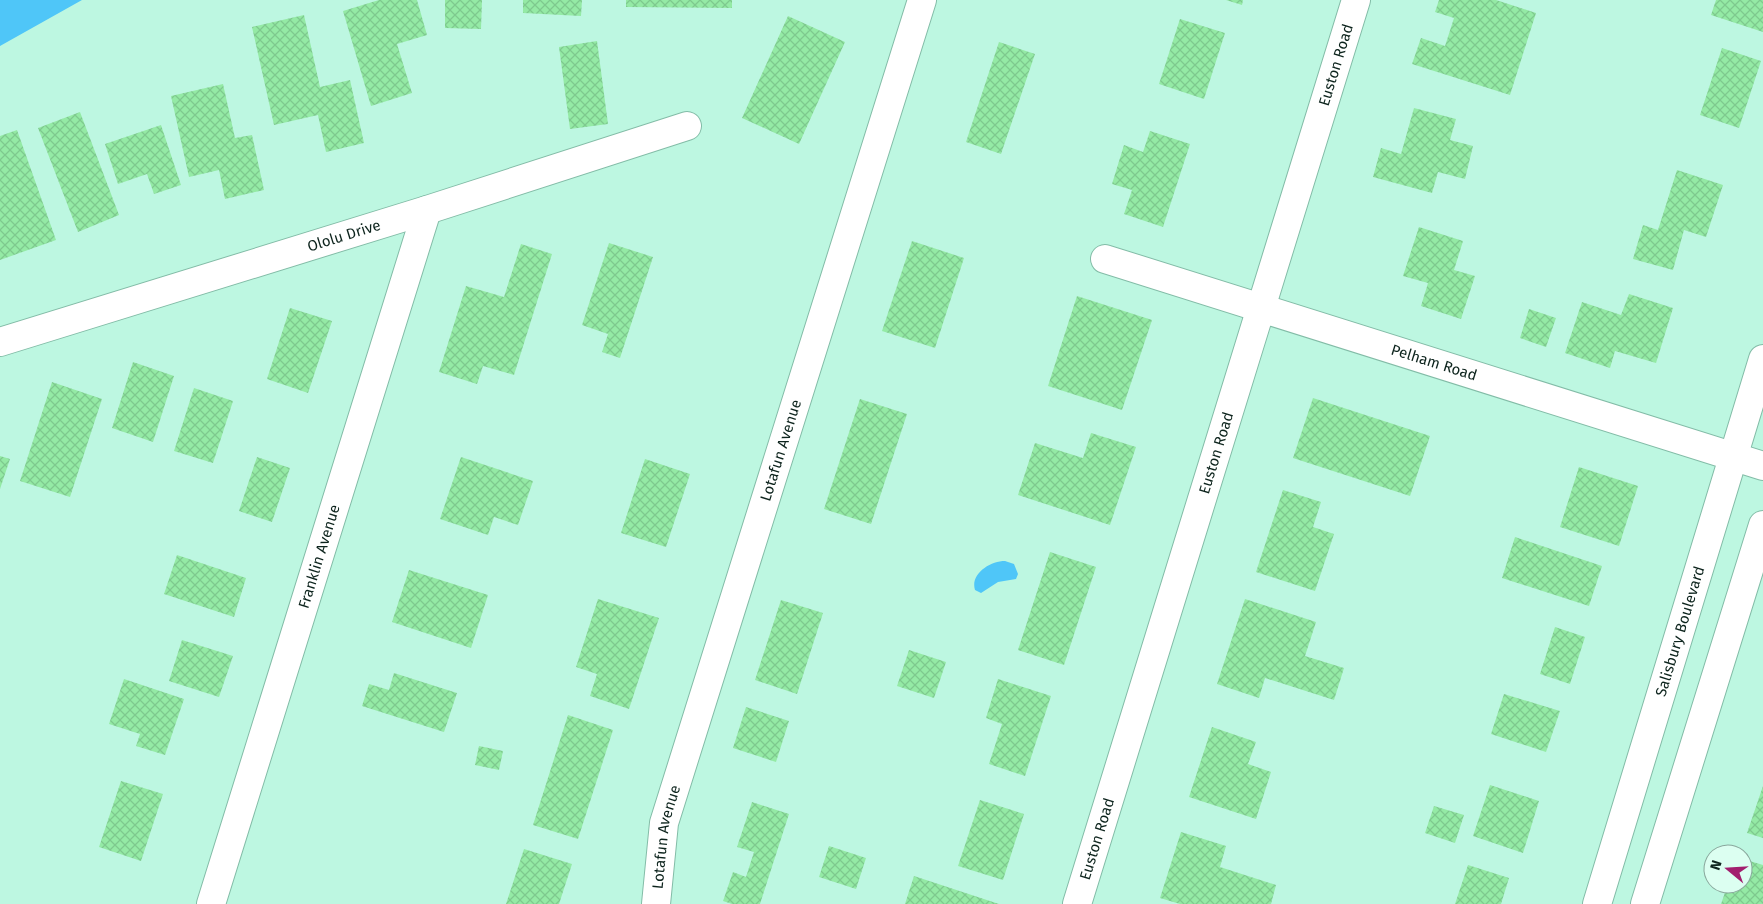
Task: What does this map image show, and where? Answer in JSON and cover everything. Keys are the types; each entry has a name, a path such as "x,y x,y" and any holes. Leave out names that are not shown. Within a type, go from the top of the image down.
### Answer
{"street":[{"name":"Lotafun Avenue","path":"656,904 664,823 922,0"},
{"name":"Euston Road","path":"1077,904 1263,308 1356,0"},
{"name":"Ololu Drive","path":"0,342 427,210 687,126"},
{"name":"Franklin Avenue","path":"210,904 427,210"},
{"name":"Pelham Road","path":"1105,259 1763,466"},
{"name":"Salisbury Boulevard","path":"1597,904 1763,359"},
{"path":"1645,904 1763,525"}],"water":[{"path":"0,0 82,0 0,46"},
{"path":"1005,561 1014,564 1018,574 1016,579 998,582 981,593 975,590 975,579 982,570 993,563"}],"building":[{"path":"379,0 417,0 427,35 397,44 412,93 371,106 343,11"},
{"path":"445,0 482,0 481,29 445,28"},
{"path":"523,0 582,0 581,16 523,13"},
{"path":"626,0 732,0 732,8 626,7"},
{"path":"1226,0 1243,0 1242,5"},
{"path":"1439,0 1496,0 1536,13 1510,95 1412,64 1421,38 1445,46 1454,18 1435,12"},
{"path":"1716,0 1763,0 1763,32 1711,15"},
{"path":"304,15 320,87 350,80 364,143 326,152 318,115 274,125 252,27"},
{"path":"788,16 845,42 799,144 742,118"},
{"path":"1180,19 1225,33 1204,99 1159,84"},
{"path":"597,41 608,124 570,129 559,47"},
{"path":"999,42 1035,54 1001,154 966,142"},
{"path":"1722,48 1761,61 1739,128 1700,115"},
{"path":"223,84 235,138 252,135 264,190 225,199 219,170 189,177 171,96"},
{"path":"1414,108 1456,119 1450,140 1473,146 1465,179 1438,172 1432,193 1373,177 1381,148 1401,154"},
{"path":"80,112 119,215 78,232 38,128"},
{"path":"161,125 181,185 154,194 147,174 118,184 105,144"},
{"path":"17,130 56,240 0,260 0,136"},
{"path":"1150,131 1190,144 1163,227 1124,214 1132,190 1112,184 1124,145 1143,152"},
{"path":"1677,170 1723,185 1706,237 1684,230 1673,270 1633,259 1643,225 1658,230"},
{"path":"1419,227 1463,241 1454,270 1475,276 1461,319 1421,306 1428,283 1403,276"},
{"path":"912,241 964,258 935,348 882,331"},
{"path":"609,243 653,257 620,358 602,352 608,334 582,325"},
{"path":"521,244 552,254 514,375 483,366 477,384 439,372 466,286 504,297"},
{"path":"1629,294 1673,308 1656,363 1615,351 1610,368 1565,353 1582,302 1621,315"},
{"path":"1077,296 1152,320 1122,410 1048,386"},
{"path":"290,308 332,321 308,393 267,379"},
{"path":"1529,309 1556,318 1546,347 1520,338"},
{"path":"133,362 174,376 153,442 112,428"},
{"path":"52,382 102,399 70,497 20,481"},
{"path":"194,388 233,401 213,463 174,451"},
{"path":"1313,398 1430,436 1410,496 1293,458"},
{"path":"860,399 907,414 871,524 824,509"},
{"path":"1091,433 1136,447 1110,525 1018,495 1035,443 1083,458"},
{"path":"0,456 10,459 0,489"},
{"path":"257,457 290,468 272,522 239,511"},
{"path":"461,457 533,481 518,525 494,517 488,535 440,519"},
{"path":"645,459 690,474 666,547 621,533"},
{"path":"1579,467 1638,486 1619,546 1560,527"},
{"path":"1283,490 1321,502 1313,527 1334,534 1315,591 1256,572"},
{"path":"1515,537 1602,566 1589,606 1502,578"},
{"path":"1050,552 1096,567 1064,665 1018,650"},
{"path":"177,555 246,578 234,617 164,594"},
{"path":"409,570 488,595 471,648 392,622"},
{"path":"598,599 659,618 629,709 590,696 597,674 576,667"},
{"path":"1245,599 1316,622 1305,656 1344,668 1334,700 1265,678 1259,698 1217,684"},
{"path":"781,600 823,613 797,694 755,680"},
{"path":"1555,627 1585,637 1570,684 1540,674"},
{"path":"182,640 233,656 219,697 169,681"},
{"path":"909,650 946,662 934,698 897,686"},
{"path":"394,673 457,693 444,732 362,706 369,684 389,690"},
{"path":"124,679 184,699 165,755 136,746 140,734 109,724"},
{"path":"998,679 1051,696 1025,776 989,764 1002,724 986,718"},
{"path":"1504,694 1560,711 1546,752 1491,734"},
{"path":"746,707 789,721 776,762 733,748"},
{"path":"568,715 613,730 578,839 533,825"},
{"path":"1212,727 1256,742 1248,764 1271,772 1256,819 1189,797"},
{"path":"479,746 503,751 499,770 475,765"},
{"path":"121,781 163,794 141,861 99,847"},
{"path":"1490,785 1539,801 1523,853 1473,836"},
{"path":"1763,786 1763,838 1747,833"},
{"path":"980,800 1024,814 1003,880 958,866"},
{"path":"752,802 789,814 760,904 732,904 723,901 733,872 746,877 754,852 737,847"},
{"path":"1434,806 1464,815 1455,843 1425,833"},
{"path":"1181,832 1226,846 1220,867 1276,885 1271,904 1180,904 1160,898"},
{"path":"829,846 866,858 856,889 819,877"},
{"path":"524,849 572,864 559,904 506,904"},
{"path":"1753,862 1763,865 1763,904 1721,904 1724,894 1753,894"},
{"path":"1468,865 1509,878 1501,904 1455,904"},
{"path":"914,876 999,904 905,904"}]}
